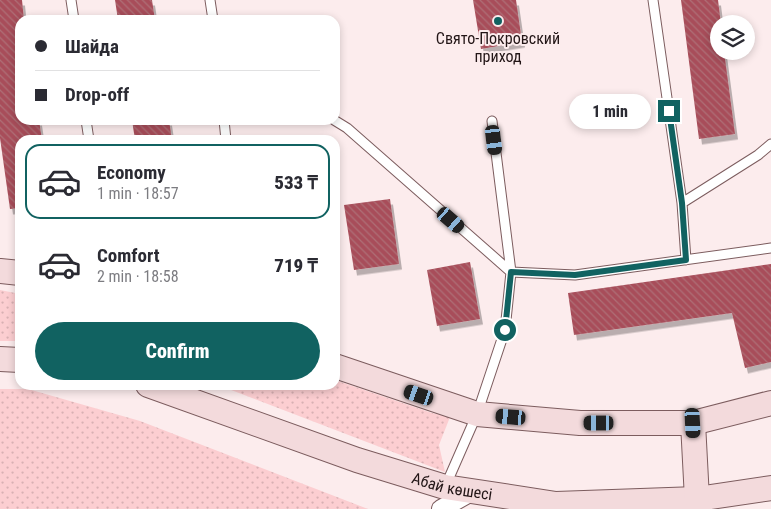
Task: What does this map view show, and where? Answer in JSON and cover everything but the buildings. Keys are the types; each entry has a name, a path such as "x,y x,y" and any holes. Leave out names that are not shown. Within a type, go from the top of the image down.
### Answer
{"street":[{"path":"0,270 15,272"},
{"path":"0,359 15,360"},
{"path":"340,368 477,414 580,423 693,423 771,403"},
{"name":"Абай көшесі","path":"162,390 357,460 443,498 473,491 504,502 643,505 771,488"},
{"path":"693,423 697,499"}],"lane":[{"path":"72,0 74,15"},
{"path":"210,0 212,15"},
{"path":"653,0 682,203 686,260"},
{"path":"443,498 477,414 505,330 511,272 492,121"},
{"path":"340,124 511,272 575,275 771,248"},
{"path":"682,203 758,155 771,144"}],"shaded area":[{"path":"0,290 15,293 15,341 0,341"},
{"path":"340,382 432,413 450,417 439,445 445,472 231,390 340,390"},
{"path":"0,389 15,389 32,390 140,421 368,509 0,509"}],"place":[{"name":"Свято-Покровский приход","path":"498,21"}],"route":[{"path":"505,330 511,272 575,275 686,260 682,203 669,111"}]}
